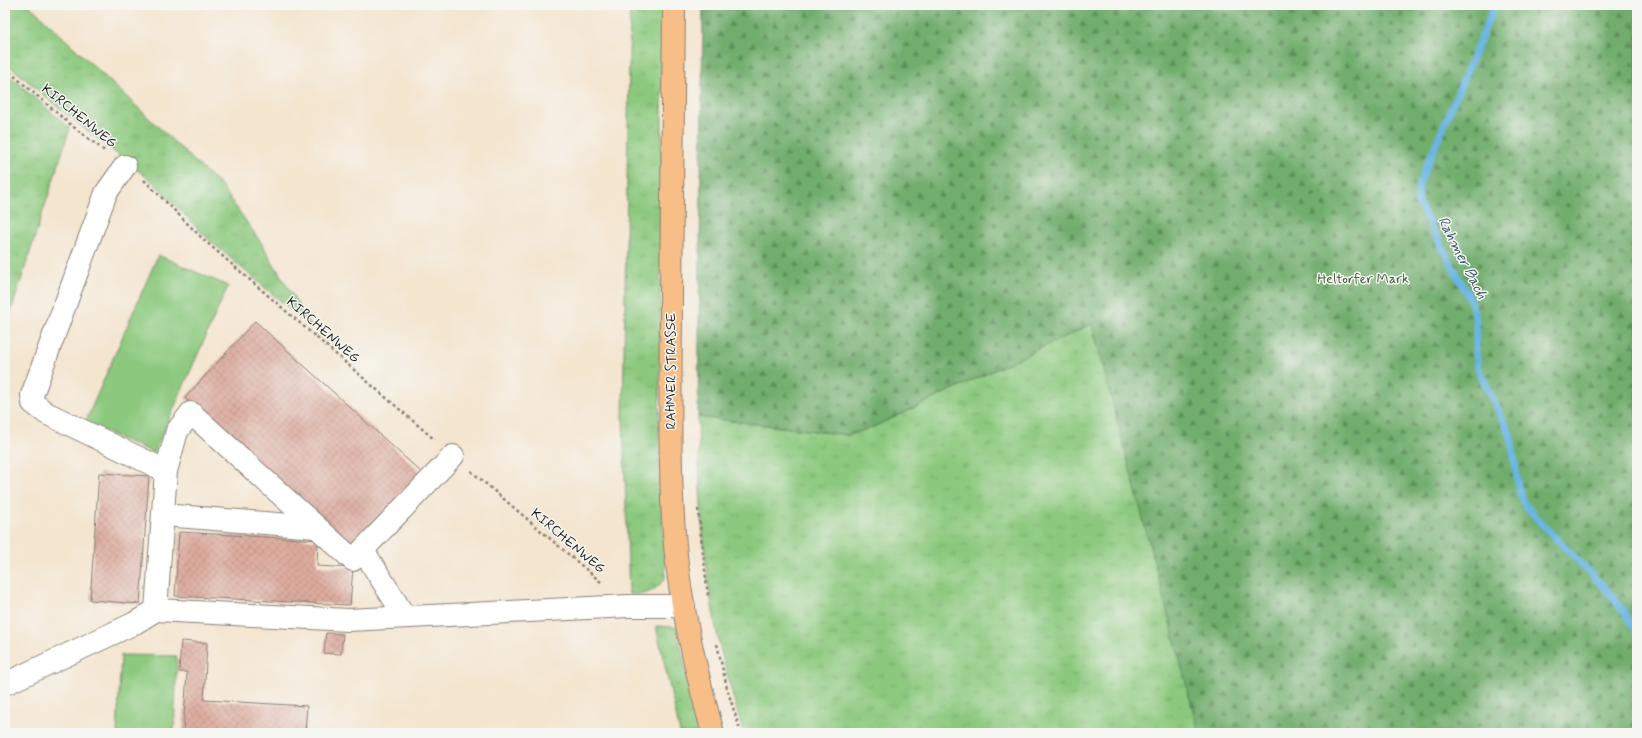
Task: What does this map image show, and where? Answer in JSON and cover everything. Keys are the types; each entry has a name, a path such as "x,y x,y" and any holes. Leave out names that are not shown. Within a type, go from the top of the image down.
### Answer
{"main road":[{"name":"RAHMER STRASSE","path":"674,5 670,427 672,504 675,548 684,606 697,671 713,733"}],"lane":[{"path":"125,166 106,193 32,395 33,403 46,413 166,471"},
{"path":"156,610 166,471 177,431 191,413 353,560 453,456"},
{"path":"163,515 316,527"},
{"path":"363,550 405,617"},
{"path":"5,684 135,623 156,610 348,620 629,606 684,606"}],"path":[{"name":"KIRCHENWEG","path":"5,68 71,125 151,186 206,241 453,456 629,606"},
{"path":"698,507 708,603"},
{"path":"716,640 727,688 741,733"}],"green space":[{"path":"5,5 29,5 222,187 262,244 312,328 208,239 153,182 71,118 5,62"},
{"path":"630,5 663,5 659,473 666,566 665,579 657,587 649,592 635,594 629,594 623,417"},
{"name":"Heltorfer Mark","path":"703,5 1637,5 1637,733 1199,733 1092,324 871,428 848,435 698,417"},
{"path":"1637,5 1637,733 1178,651 1199,733 744,733 721,650 708,577 701,508 698,417 848,435 871,428 1091,324"},
{"path":"5,72 70,128 5,330"},
{"path":"158,255 228,286 154,453 85,423"},
{"path":"656,626 677,627 686,671 702,733 680,733"},
{"path":"121,655 177,656 174,733 117,733"}],"building":[{"path":"255,321 422,473 352,550 185,398"},
{"path":"99,473 149,476 140,604 90,600"},
{"path":"179,532 318,540 317,566 353,568 350,605 175,596"},
{"path":"326,633 343,634 341,654 324,653"},
{"path":"181,641 207,643 204,700 307,706 305,733 183,733 187,672 179,672"}],"waterway":[{"name":"Rahmer Bach","path":"1495,5 1419,184 1418,202 1471,301 1476,319 1476,350 1478,369 1511,436 1518,486 1523,502 1540,522 1606,589 1625,613 1637,633"}]}
